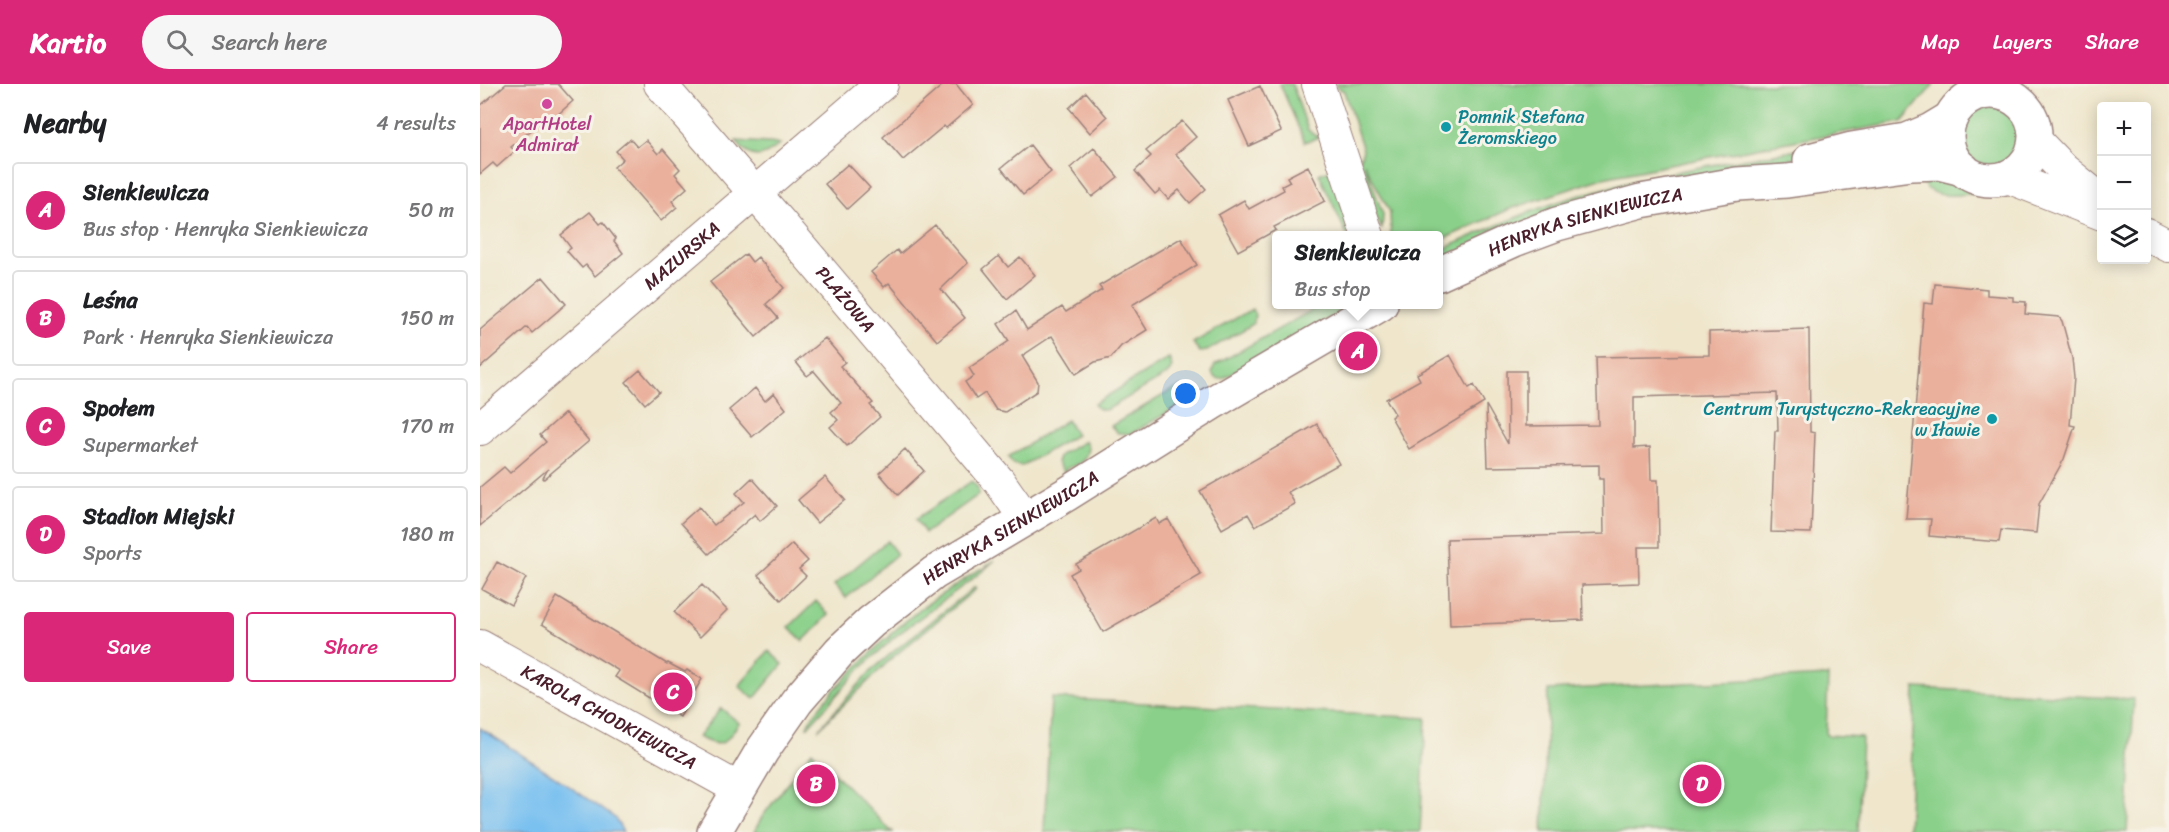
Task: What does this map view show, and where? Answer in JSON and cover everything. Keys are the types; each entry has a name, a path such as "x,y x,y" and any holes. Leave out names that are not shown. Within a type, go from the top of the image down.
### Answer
{"main road":[{"path":"1989,92 2020,94 2033,122 2035,140 2030,158 2008,177 1989,180 1963,169 1952,155 1947,136 1967,100 1989,92"},
{"name":"HENRYKA SIENKIEWICZA","path":"1737,184 1783,167 1852,149 1907,140 1931,130 1967,100"},
{"name":"HENRYKA SIENKIEWICZA","path":"1443,272 1504,244 1557,224 1641,201 1737,184 1787,181 1911,164 1939,163 1963,169"},
{"name":"HENRYKA SIENKIEWICZA","path":"714,832 762,751 797,700 840,651 871,622 934,573 1067,494 1212,402 1372,309"}],"street":[{"name":"PLAŻOWA","path":"660,84 999,481 1025,518"},
{"name":"MAZURSKA","path":"480,429 882,84"},
{"path":"1318,84 1366,231"},
{"path":"2035,140 2064,170 2097,197"},
{"path":"2008,177 2097,212"},
{"path":"2151,237 2169,246"},
{"name":"KAROLA CHODKIEWICZA","path":"480,646 739,789"}],"green space":[{"path":"1280,84 1292,84 1308,130 1319,137 1305,142"},
{"path":"1337,84 1934,84 1902,122 1603,178 1510,209 1443,239 1443,231 1391,231 1390,212 1364,163 1383,214 1382,230 1356,170 1363,150 1344,91 1337,87"},
{"path":"1991,106 2012,115 2021,136 2012,157 1991,166 1970,157 1961,136 1970,115"},
{"path":"736,141 780,144 768,153 757,156 747,152"},
{"path":"1840,143 1804,156 1728,172 1443,258 1443,249 1537,209 1604,189 1738,160"},
{"path":"1330,170 1351,231 1345,231 1319,174"},
{"path":"1928,173 1981,193 1938,194 1924,186 1919,178"},
{"path":"1252,309 1255,315 1253,324 1207,351 1200,352 1193,343"},
{"path":"1314,309 1345,309 1223,379 1213,376 1215,365"},
{"path":"1169,358 1172,367 1168,374 1108,409 1104,410 1095,406 1094,404"},
{"path":"1186,388 1188,394 1184,403 1131,434 1118,433 1111,426 1172,390"},
{"path":"1067,420 1076,435 1022,466 1013,464 1008,457"},
{"path":"1085,441 1088,448 1085,457 1078,464 1067,468 1064,473 1057,462 1060,455"},
{"path":"972,481 978,488 978,495 925,533 916,519"},
{"path":"887,541 897,554 846,598 834,585"},
{"path":"995,560 984,570 896,636 860,669 807,727 809,721 833,691 885,639 888,639 921,608 980,569 985,569"},
{"path":"975,587 976,589 893,657 818,730 871,671"},
{"path":"816,601 829,615 803,641 789,627"},
{"path":"769,651 783,664 754,699 739,686"},
{"path":"1828,676 1826,735 1862,737 1858,832 1543,832 1548,690"},
{"path":"1915,688 2134,699 2127,832 1908,832"},
{"path":"1051,698 1426,718 1420,832 1044,832"},
{"path":"721,708 739,723 730,736 718,744 698,737"},
{"path":"812,751 894,832 754,832 762,817"}],"water":[{"path":"480,728 615,818 623,832 480,832"}],"building":[{"path":"506,84 558,84 573,101 554,118 551,114 511,147 515,151 497,167 493,163 480,174 480,106"},
{"path":"944,84 956,84 973,105 903,160 883,137"},
{"path":"1260,86 1281,131 1249,146 1228,100"},
{"path":"1086,92 1107,117 1090,133 1069,108"},
{"path":"1182,121 1196,137 1176,154 1206,189 1190,203 1179,190 1168,199 1160,190 1155,194 1135,171 1151,156 1146,151"},
{"path":"630,139 637,147 646,140 658,154 663,149 680,169 675,174 687,188 672,201 677,207 661,221 614,167 623,159 616,151"},
{"path":"1030,145 1051,172 1023,195 1001,168"},
{"path":"1094,148 1118,177 1092,197 1070,168"},
{"path":"848,164 870,188 847,209 825,184"},
{"path":"1308,166 1325,201 1274,227 1276,230 1238,251 1218,215 1244,200 1249,209 1284,190 1282,186 1290,182 1287,177"},
{"path":"590,212 600,224 603,222 623,253 595,276 586,265 582,268 567,251 571,248 561,235"},
{"path":"935,225 968,263 941,289 965,318 937,341 889,283 884,287 871,272 897,250 900,254"},
{"path":"1181,238 1197,265 1132,305 1147,330 1121,346 1111,358 1095,362 1076,374 1052,336 1022,356 1038,382 1037,391 1005,412 996,410 985,393 976,399 965,382 974,376 969,368 1009,341 998,324 1016,311 1027,330 1062,307 1066,312 1102,290 1099,286"},
{"path":"746,254 752,262 758,257 784,288 766,304 778,318 756,337 710,282"},
{"path":"999,256 1008,267 1020,257 1035,275 1007,299 983,269"},
{"path":"543,277 566,304 532,333 527,327 480,368 480,330"},
{"name":"Centrum Turystyczno-Rekreacyjne w Iławie","path":"1935,284 1987,289 1987,295 2013,297 2013,301 2026,302 2025,314 2059,317 2062,321 2072,358 2074,378 2070,425 2075,426 2064,459 2039,504 2036,533 2001,530 1999,542 1929,536 1931,519 1906,519 1924,303 1933,304"},
{"path":"1809,329 1810,432 1815,433 1811,533 1771,532 1775,431 1778,431 1777,393 1634,397 1634,448 1650,447 1651,480 1658,480 1659,547 1638,547 1639,583 1582,585 1583,620 1450,625 1447,539 1604,534 1603,479 1599,479 1599,465 1488,467 1486,405 1508,444 1507,371 1526,371 1526,426 1598,425 1596,357 1709,355 1709,332"},
{"path":"825,338 845,362 840,366 873,403 870,405 880,417 847,446 830,427 838,420 831,412 841,403 814,371 807,376 796,362"},
{"path":"1450,355 1469,388 1474,385 1484,403 1409,449 1391,417 1395,414 1386,399 1420,380 1417,374"},
{"path":"640,370 659,392 645,404 626,382"},
{"path":"755,388 765,401 774,393 786,409 752,437 729,410"},
{"path":"565,413 589,441 544,479 548,469 480,526 480,487 504,467 510,473 546,442 540,435"},
{"path":"1317,424 1339,464 1288,492 1295,504 1255,526 1248,514 1222,529 1200,491"},
{"path":"905,449 924,471 898,495 879,473"},
{"path":"825,477 845,500 817,523 798,500"},
{"path":"752,478 777,506 760,521 755,514 709,554 681,523 699,507 714,525 744,502 736,493"},
{"path":"1156,518 1159,524 1168,519 1201,575 1103,632 1070,574 1079,569 1076,564"},
{"path":"792,544 808,561 799,569 806,576 781,600 758,575"},
{"path":"497,562 526,578 511,605 482,589"},
{"path":"702,585 727,610 700,637 674,612"},
{"path":"557,597 667,664 685,672 687,670 702,679 680,717 615,677 619,671 542,624"}],"place":[{"name":"ApartHotel Admirał","path":"547,104"},
{"name":"Pomnik Stefana Żeromskiego","path":"1446,127"},
{"name":"Sienkiewicza","path":"1358,351"},
{"name":"Centrum Turystyczno-Rekreacyjne w Iławie","path":"1992,419"},
{"name":"Społem","path":"673,692"},
{"name":"Leśna","path":"816,784"},
{"name":"Stadion Miejski","path":"1702,784"}]}
